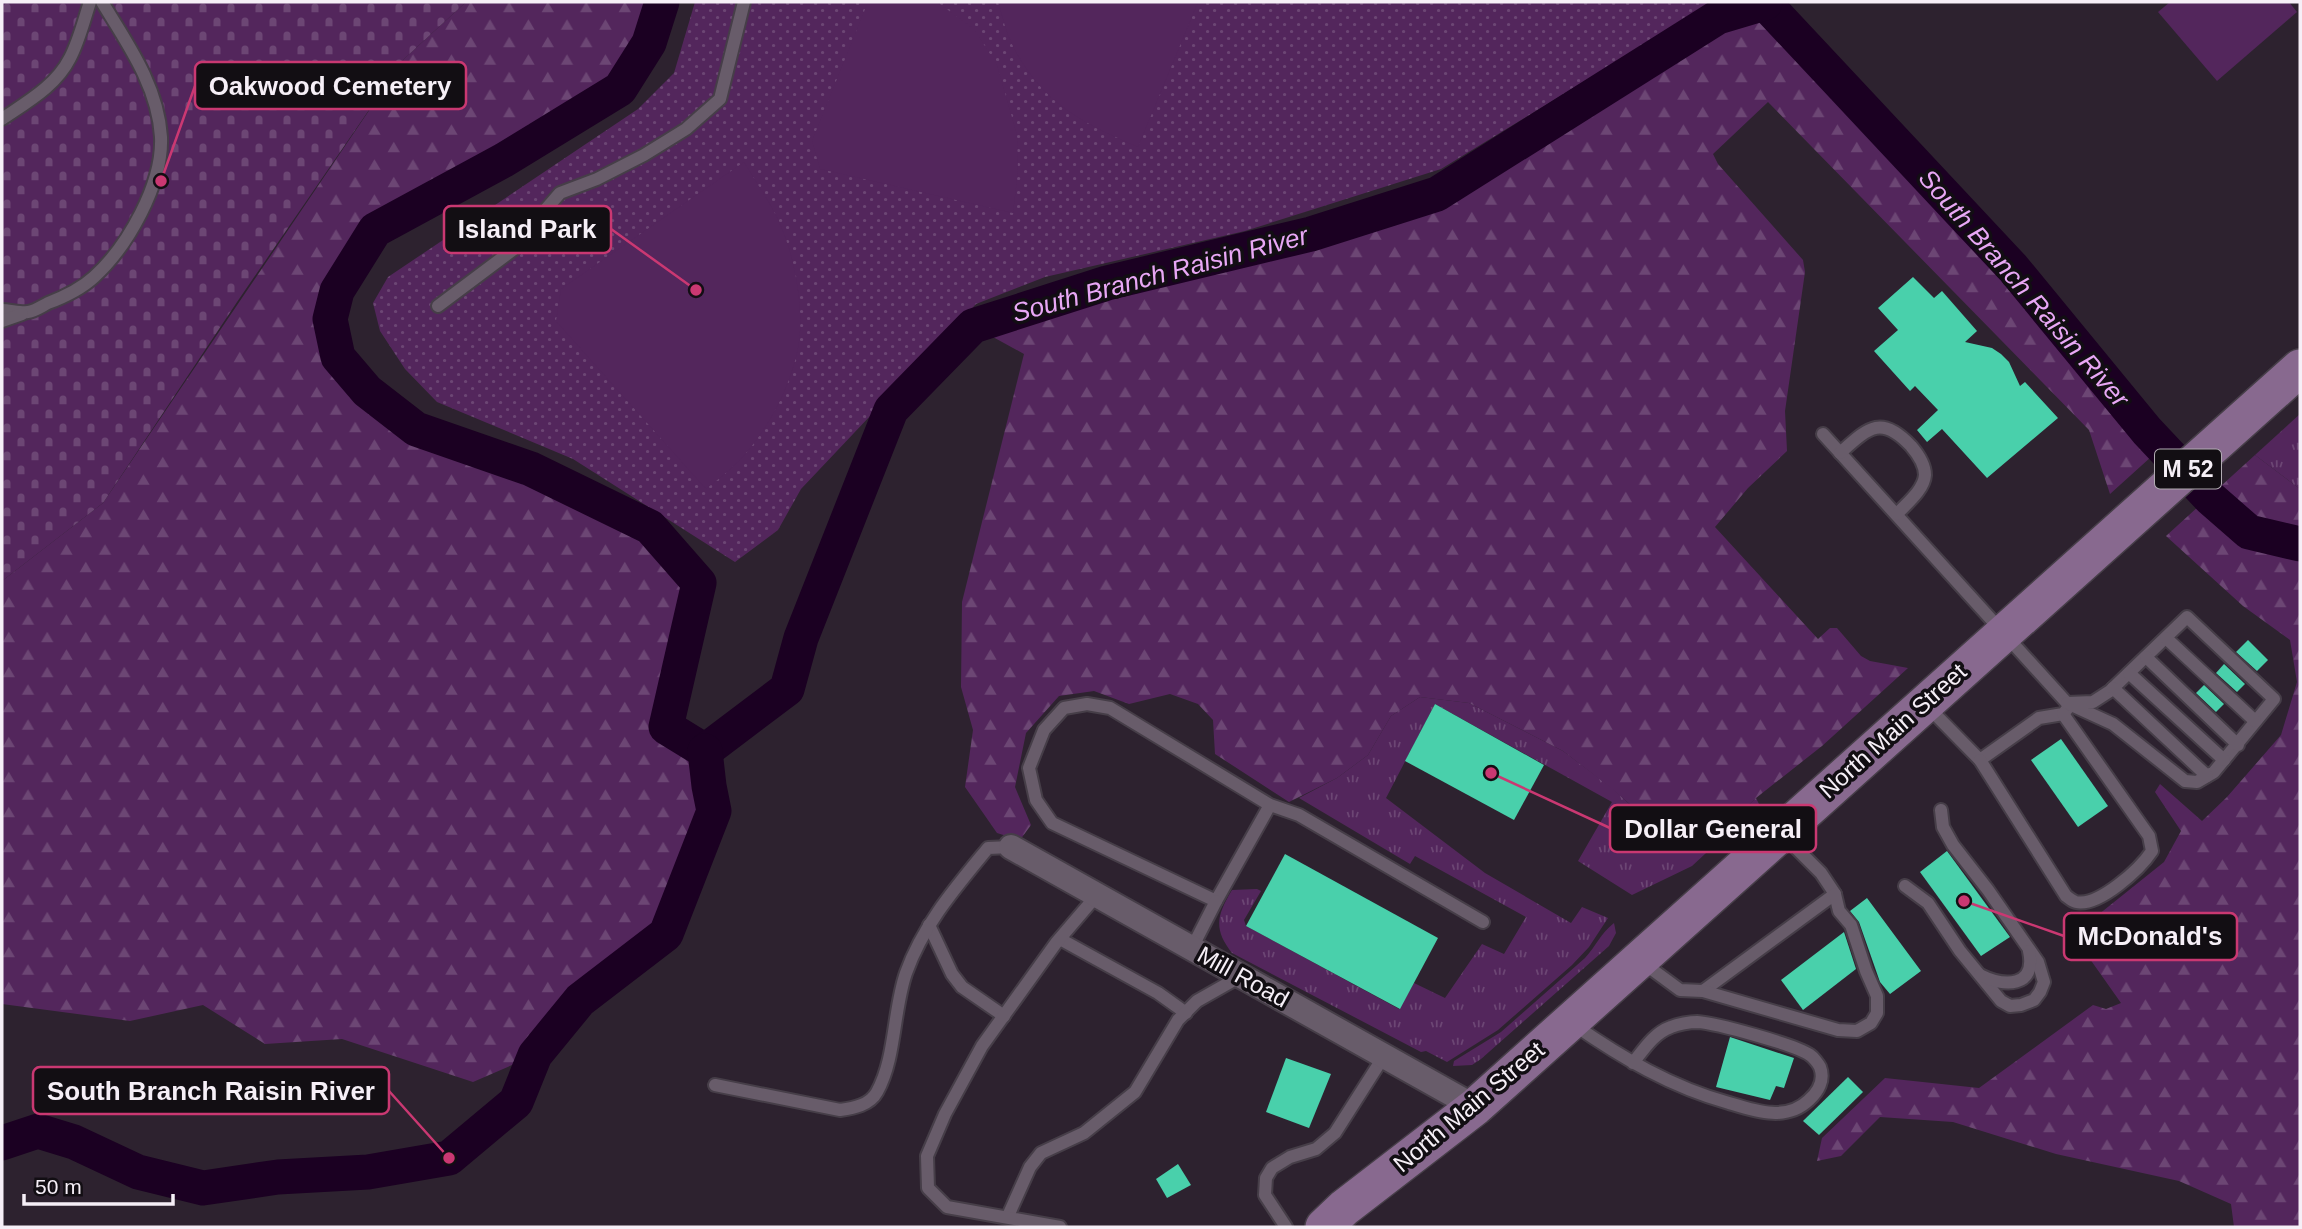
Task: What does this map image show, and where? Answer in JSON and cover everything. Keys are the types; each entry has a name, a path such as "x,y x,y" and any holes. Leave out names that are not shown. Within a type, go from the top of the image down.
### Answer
{"main road":[{"name":"North Main Street","path":"1324,1227 1344,1208 1475,1107 2300,368"}],"street":[{"name":"Mill Road","path":"1011,847 1475,1107"}],"lane":[{"path":"2,118 31,100 57,78 71,58 90,2"},
{"path":"2,321 66,295 93,278 121,247 143,208 156,172 161,138 155,101 137,60 102,2"},
{"path":"438,306 538,231 547,208 560,193 644,155 709,110 720,99 744,2"},
{"path":"2,310 29,312"},
{"path":"1840,453 1865,431 1883,426 1899,433 1918,454 1925,474 1919,491 1897,514"},
{"path":"1823,434 2005,632 2065,708 2149,836 2152,851 2141,867 2095,900 2075,902 2066,896 1980,761 1925,703"},
{"path":"1980,761 2039,718 2065,708 2093,702 2113,688 2187,617 2274,699 2238,745 2207,776 2197,782 2185,781 2113,724 2065,708"},
{"path":"2166,638 2255,721"},
{"path":"2146,657 2238,745"},
{"path":"2129,673 2224,760"},
{"path":"2113,688 2207,776"},
{"path":"1216,901 1052,823 1036,800 1029,768 1044,730 1064,708 1087,704 1110,708 1270,805 1299,815 1483,922"},
{"path":"1192,948 1270,805"},
{"path":"1905,886 1928,903 1979,975 2001,1001 2010,1006 2034,1000 2044,982 2038,961 1953,845 1943,827 1941,810"},
{"path":"1639,960 1679,990 1703,991 1839,1030 1857,1031 1871,1023 1877,1013 1877,996 1851,925 1839,911 1835,894 1821,873 1780,833"},
{"path":"715,1085 841,1110 858,1108 876,1095 886,1071 906,973 932,918 988,848 1011,847"},
{"path":"1703,991 1835,894"},
{"path":"1060,1227 947,1206 928,1188 927,1156 945,1114 982,1046 1060,939 1097,895"},
{"path":"929,925 952,974 962,987 1004,1016"},
{"path":"1060,939 1158,993 1186,1013"},
{"path":"1979,975 2002,983 2015,983 2025,977 2031,968 2029,949"},
{"path":"1008,1216 1030,1167 1041,1153 1084,1133 1135,1092 1178,1020 1197,1001 1241,976"},
{"path":"1570,1021 1633,1063 1694,1093 1765,1114 1786,1112 1803,1106 1817,1093 1821,1079 1820,1068 1812,1056 1796,1048 1696,1022 1671,1027 1654,1037 1633,1063"},
{"path":"1286,1227 1265,1195 1266,1178 1272,1168 1290,1157 1316,1149 1335,1133 1384,1056"}],"green space":[{"path":"2,2 466,2 404,59 103,503 2,581"},
{"path":"466,2 663,2 649,43 620,89 375,229 337,291 330,319 338,357 367,391 415,429 531,469 650,527 699,583 667,727 705,751 714,811 666,934 580,1000 535,1055 473,1082 342,1039 265,1044 203,1005 130,1021 2,1004 2,581 103,503 404,59"},
{"path":"695,2 1714,2 1441,169 1245,231 1045,277 976,304 801,489 778,530 735,562 573,459 437,402 405,369 380,331 373,303 388,277 638,109 674,73"},
{"path":"868,2 937,2 974,29 997,65 1017,135 1018,171 1013,213 820,169 812,141"},
{"path":"998,2 1198,2 1138,147 1082,120 1051,98 1025,67 1011,43"},
{"path":"2170,2 2289,2 2297,12 2217,81 2158,12"},
{"path":"1765,3 2013,268 2162,447 2110,494 2089,430 1768,102 1713,154 1718,164 1803,260 1805,272 1785,411 1787,451 1748,488 1715,527 1818,639 1830,628 1837,628 1861,656 1870,661 1908,668 1822,746 1756,798 1703,848 1681,848 1563,751 1469,703 1420,697 1391,716 1368,755 1337,778 1289,802 1215,754 1213,720 1198,704 1170,694 1129,704 1094,691 1059,696 1026,733 1015,787 1031,825 1020,840 997,833 965,787 973,730 961,687 962,602 1024,354 973,326 1107,283 1311,234 1437,194 1718,17"},
{"path":"744,162 775,214 790,251 797,284 800,334 789,379 768,423 739,461 706,489 556,321 561,289"},
{"path":"2300,414 2300,489 2255,455"},
{"path":"2255,455 2300,489 2300,1227 2234,1227 2231,1204 2179,1181 2056,1154 1953,1122 1880,1117 1841,1156 1817,1161 1822,1138 1885,1078 1979,1088 2093,1005 2106,1009 2121,1003 2073,935 2164,862 2181,831 2155,792 2160,784 2202,821 2227,797 2281,735 2297,682 2290,640 2243,606 2166,536"},
{"path":"1420,697 1469,703 1563,751 1612,788 1653,826 1703,848 1756,798 1759,804 1692,866 1632,895 1578,861 1612,802 1435,704 1386,798 1485,873 1571,923 1582,907 1608,918 1589,947 1572,965 1498,1030 1447,1062 1426,1051 1421,1052 1232,953 1222,937 1219,922 1232,890 1257,889 1261,891 1244,920 1246,926 1399,1009 1414,983 1445,998 1482,944 1504,954 1526,917 1415,856 1410,864 1299,798 1337,778 1368,755 1391,716"},
{"path":"1614,923 1616,933 1609,946 1481,1059 1472,1065 1453,1066 1454,1061 1501,1032 1585,958"}],"building":[{"path":"1913,277 1934,298 1942,291 1977,331 1965,342 1992,348 2001,354 2009,362 2020,386 2025,382 2058,418 1987,478 1942,429 1927,442 1917,430 1938,410 1915,386 1910,391 1874,351 1898,330 1878,308"},
{"path":"2248,640 2268,660 2257,671 2236,652"},
{"path":"2224,664 2245,684 2237,692 2216,673"},
{"path":"2204,685 2224,704 2216,712 2196,693"},
{"path":"1435,704 1544,765 1514,820 1405,761"},
{"path":"2061,739 2108,806 2078,827 2031,760"},
{"path":"1947,851 2010,937 1981,956 1920,872"},
{"path":"1285,854 1438,938 1400,1009 1246,926"},
{"path":"1867,898 1921,971 1890,994 1880,982 1859,922 1850,911"},
{"path":"1844,932 1856,969 1803,1010 1781,980"},
{"path":"1730,1037 1794,1058 1784,1088 1776,1086 1770,1100 1716,1087"},
{"path":"1286,1058 1331,1074 1309,1128 1266,1112"},
{"path":"1848,1077 1863,1092 1819,1135 1803,1121"},
{"path":"1178,1164 1191,1185 1167,1198 1156,1179"}],"waterway":[{"name":"South Branch Raisin River","path":"662,2 649,43 620,89 504,160 375,230 337,291 330,319 338,357 367,391 416,429 531,469 650,527 699,583 666,727 705,751"},
{"name":"South Branch Raisin River","path":"1764,2 2013,268 2147,431 2210,498 2249,532 2300,544"},
{"name":"South Branch Raisin River","path":"705,751 787,689 801,638 891,410 973,326 1107,283 1311,234 1437,194 1718,17 1765,3"},
{"name":"South Branch Raisin River","path":"2,1143 38,1131 74,1142 138,1172 203,1188 278,1177 368,1172 449,1158 516,1102 535,1055 580,1000 666,934 714,811 705,751"}],"place":[{"name":"Oakwood Cemetery","path":"161,181"},
{"name":"Island Park","path":"696,290"},
{"name":"Dollar General","path":"1491,773"},
{"name":"McDonald's","path":"1964,901"},
{"name":"South Branch Raisin River","path":"449,1158"}]}
